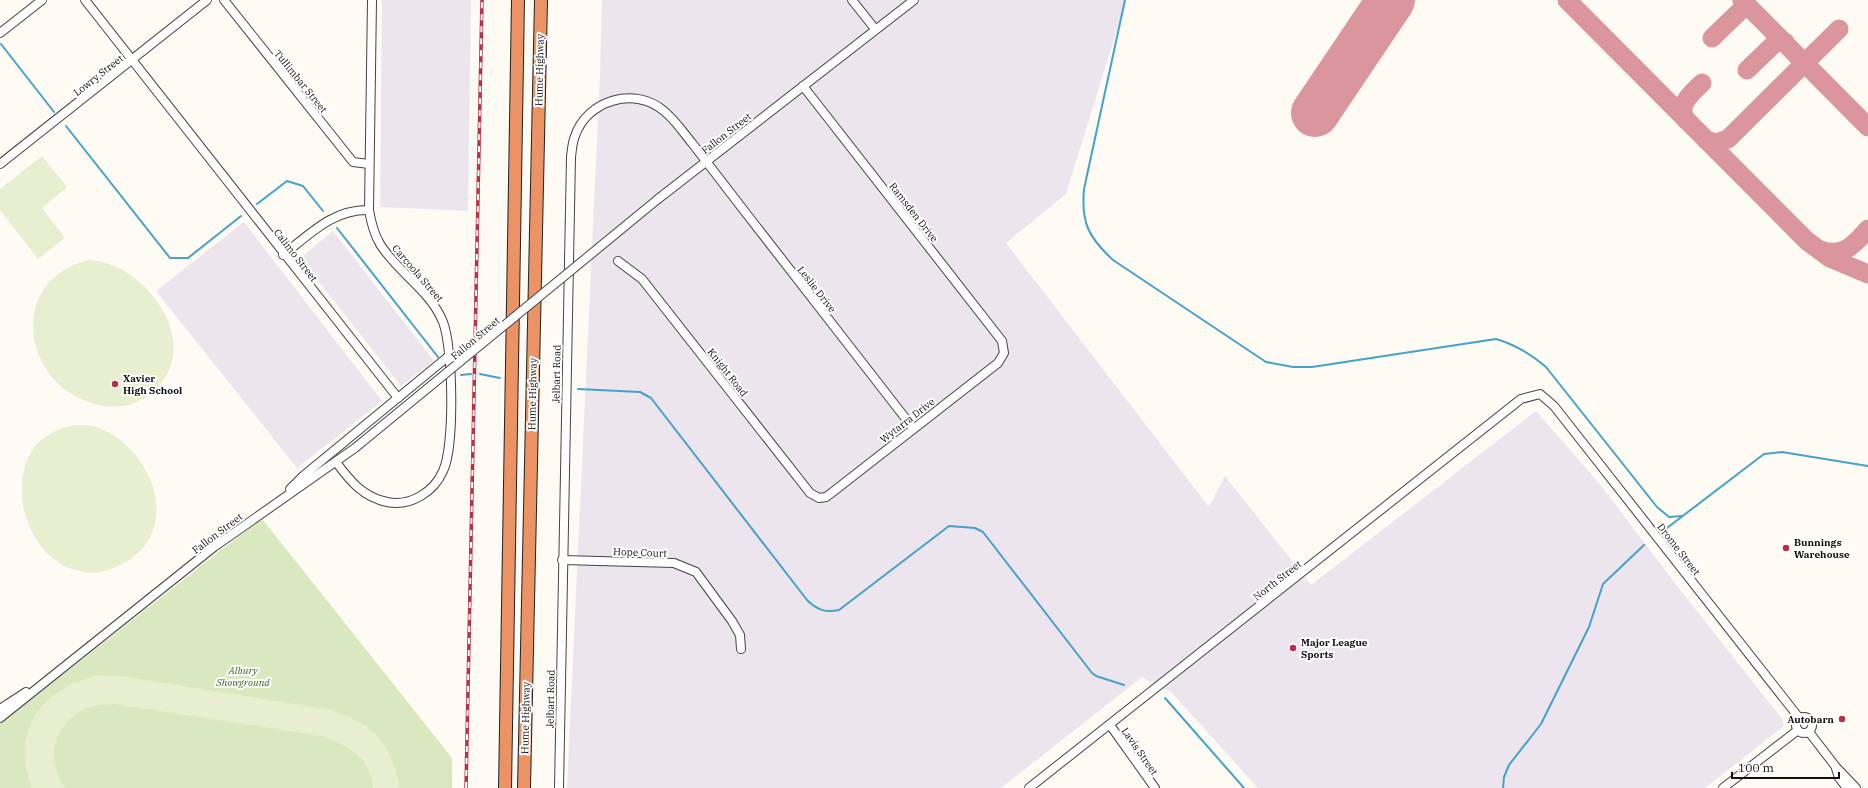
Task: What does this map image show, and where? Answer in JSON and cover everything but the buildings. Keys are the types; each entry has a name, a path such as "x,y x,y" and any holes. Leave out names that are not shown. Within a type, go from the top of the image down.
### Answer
{"highway":[{"name":"Hume Highway","path":"504,788 518,0"},
{"name":"Hume Highway","path":"524,788 541,0"}],"street":[{"path":"0,33 42,0"},
{"name":"Calimo Street","path":"85,0 283,255 398,398"},
{"name":"Lowry Street","path":"0,164 207,0"},
{"name":"Tullimbar Street","path":"224,0 353,162 369,164"},
{"name":"Carcoola Street","path":"336,462 355,486 367,495 379,501 392,504 406,502 416,498 432,488 443,472 447,457 451,400 450,355 448,339 443,321 433,304 380,244 372,227 369,210 372,0"},
{"path":"852,0 875,29"},
{"name":"Fallon Street","path":"0,709 42,682 214,546 355,448 658,199 914,0"},
{"name":"Ramsden Drive","path":"803,86 1002,342 1004,353"},
{"name":"Jelbart Road","path":"559,788 562,560 571,168 575,136 584,120 592,111 601,106 620,99 644,100 665,111 706,161"},
{"name":"Leslie Drive","path":"706,161 913,428"},
{"path":"283,255 328,220 349,212 369,210"},
{"name":"Knight Road","path":"618,261 642,279 810,493 819,498"},
{"name":"Wytarra Drive","path":"819,498 834,491 998,363 1004,353"},
{"path":"280,500 303,476 450,355"},
{"name":"Drome Street","path":"1540,394 1554,406 1800,719"},
{"name":"North Street","path":"1029,788 1521,399 1540,394"},
{"name":"Hope Court","path":"562,560 674,563 696,572 735,626 740,635 741,649"},
{"name":"Fallon Street","path":"0,718 24,700 42,682"},
{"path":"1798,730 1797,723 1800,719 1805,718 1812,722 1812,727 1809,732"},
{"name":"Lavis Street","path":"1110,725 1155,788"},
{"path":"1798,730 1805,733 1809,732"},
{"path":"1722,788 1798,730"},
{"path":"1809,732 1836,767 1856,788"},
{"path":"1836,767 1839,778 1847,788"}],"shaded area":[{"path":"382,0 471,0 468,211 380,207"},
{"path":"602,0 1126,0 1066,194 1006,243 1209,507 1225,476 1311,585 1536,411 1599,483 1678,587 1783,720 1784,726 1705,788 1258,788 1172,693 1142,677 1001,788 567,788 600,74"},
{"path":"244,222 382,401 297,468 156,291"},
{"path":"333,231 434,361 401,386 300,258"}],"green space":[{"path":"42,156 67,187 42,208 65,238 38,259 0,210 0,189"},
{"path":"89,260 109,264 129,274 146,289 161,307 170,327 174,348 170,368 153,392 147,397 134,403 112,407 104,406 77,397 56,381 41,360 34,336 34,312 43,290 61,272"},
{"path":"75,425 89,425 96,427 114,436 130,449 143,466 152,484 156,504 155,523 148,541 129,560 113,568 100,572 77,571 58,562 42,547 30,529 24,508 22,485 26,464 36,445 54,432"},
{"name":"Albury Showground","path":"263,520 452,758 452,788 0,788 0,724 253,525"},
{"path":"100,675 128,677 331,710 362,724 378,737 390,755 399,788 373,788 371,777 362,760 349,748 322,736 114,704 97,706 81,711 71,718 58,736 55,746 55,767 65,788 32,788 26,767 25,748 28,730 36,714 47,701 62,689 80,681"}],"waterway":[{"path":"1125,0 1084,189 1083,201 1085,220 1092,236 1104,252 1113,260 1266,362 1293,367 1312,367 1496,339 1510,344 1528,354 1546,367 1657,507 1669,517 1682,516"},
{"path":"1,44 54,112"},
{"path":"66,126 170,258 188,258 241,216"},
{"path":"257,204 287,181 303,186 323,211"},
{"path":"337,228 438,357"},
{"path":"461,375 471,374"},
{"path":"480,374 500,378"},
{"path":"578,389 640,392 651,398 807,600 814,606 826,611 839,610 949,526 975,528 983,532 1092,673 1096,676 1124,685"},
{"path":"1663,531 1764,454 1782,452 1868,466"},
{"path":"1503,788 1504,777 1509,765 1541,724 1589,627 1603,584 1644,545"},
{"path":"1165,698 1244,788"}],"taxiway":[{"path":"1567,0 1807,241 1830,258 1868,274"},
{"path":"1742,0 1868,127"},
{"path":"1712,38 1743,8 1742,0"},
{"path":"1706,140 1716,143 1728,139 1839,29"},
{"path":"1747,70 1776,42 1785,42"},
{"path":"1686,120 1683,115 1684,104 1690,95 1702,83"},
{"path":"1820,250 1828,252 1842,251 1853,245 1868,229"}],"runway":[{"path":"1315,113 1391,0"}],"railway":[{"path":"466,788 482,0"}],"place":[{"name":"Xavier High School","path":"115,384"},
{"name":"Bunnings Warehouse","path":"1786,548"},
{"name":"Major League Sports","path":"1293,648"},
{"name":"Autobarn","path":"1842,719"}]}
